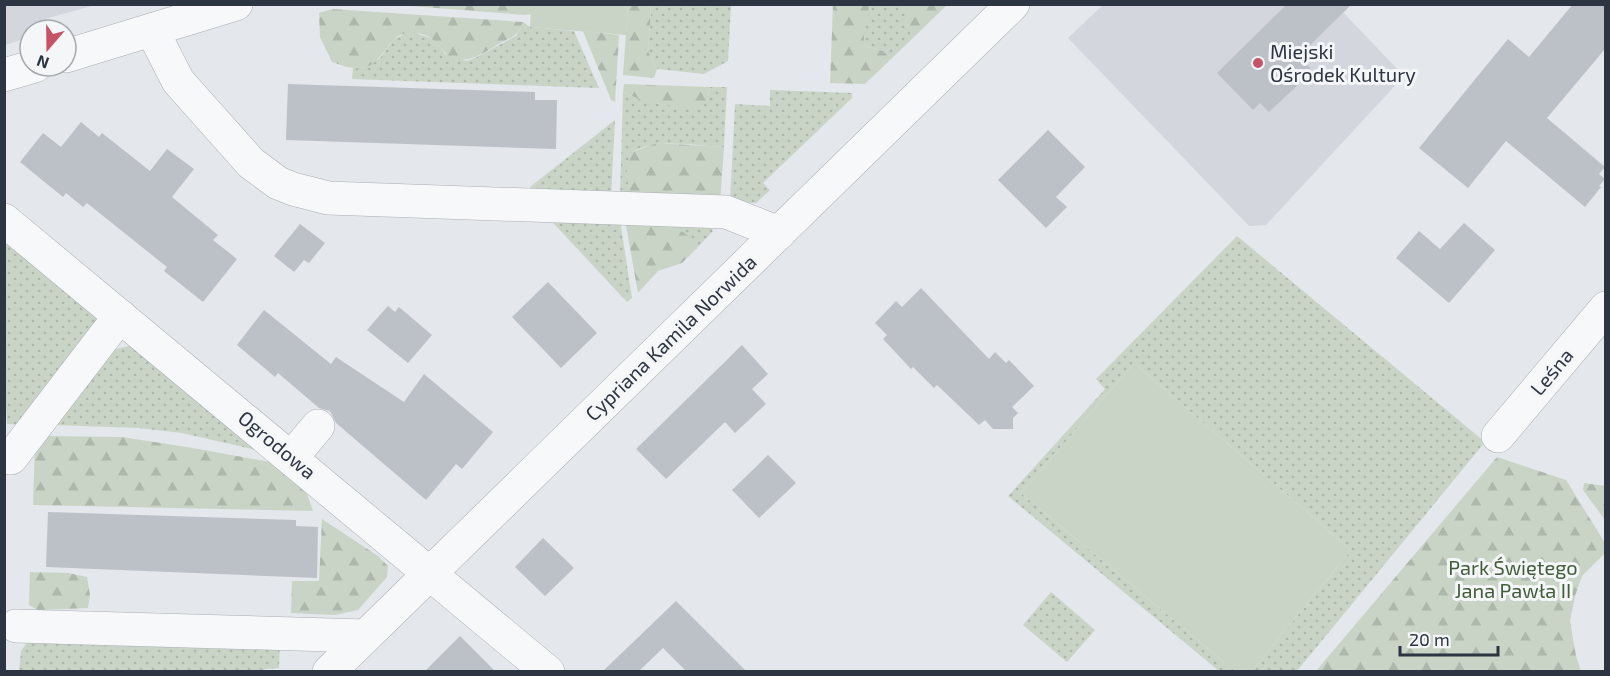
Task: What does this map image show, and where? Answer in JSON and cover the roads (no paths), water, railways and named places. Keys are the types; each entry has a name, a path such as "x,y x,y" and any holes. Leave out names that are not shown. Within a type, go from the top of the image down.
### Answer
{"street":[{"name":"Cypriana Kamila Norwida","path":"328,672 1013,4"},
{"path":"78,52 233,5"},
{"path":"152,30 178,81 214,123 265,175 293,189 328,198 726,212 779,233"},
{"name":"Ogrodowa","path":"4,220 548,672"},
{"name":"Leśna","path":"1498,436 1605,308"},
{"path":"17,439 120,316"},
{"path":"291,458 318,426"},
{"path":"16,626 365,636"}],"place":[{"name":"Miejski Ośrodek Kultury","path":"1258,63"}],"park label":[{"name":"Park Świętego Jana Pawła II","path":"1513,580"}]}
